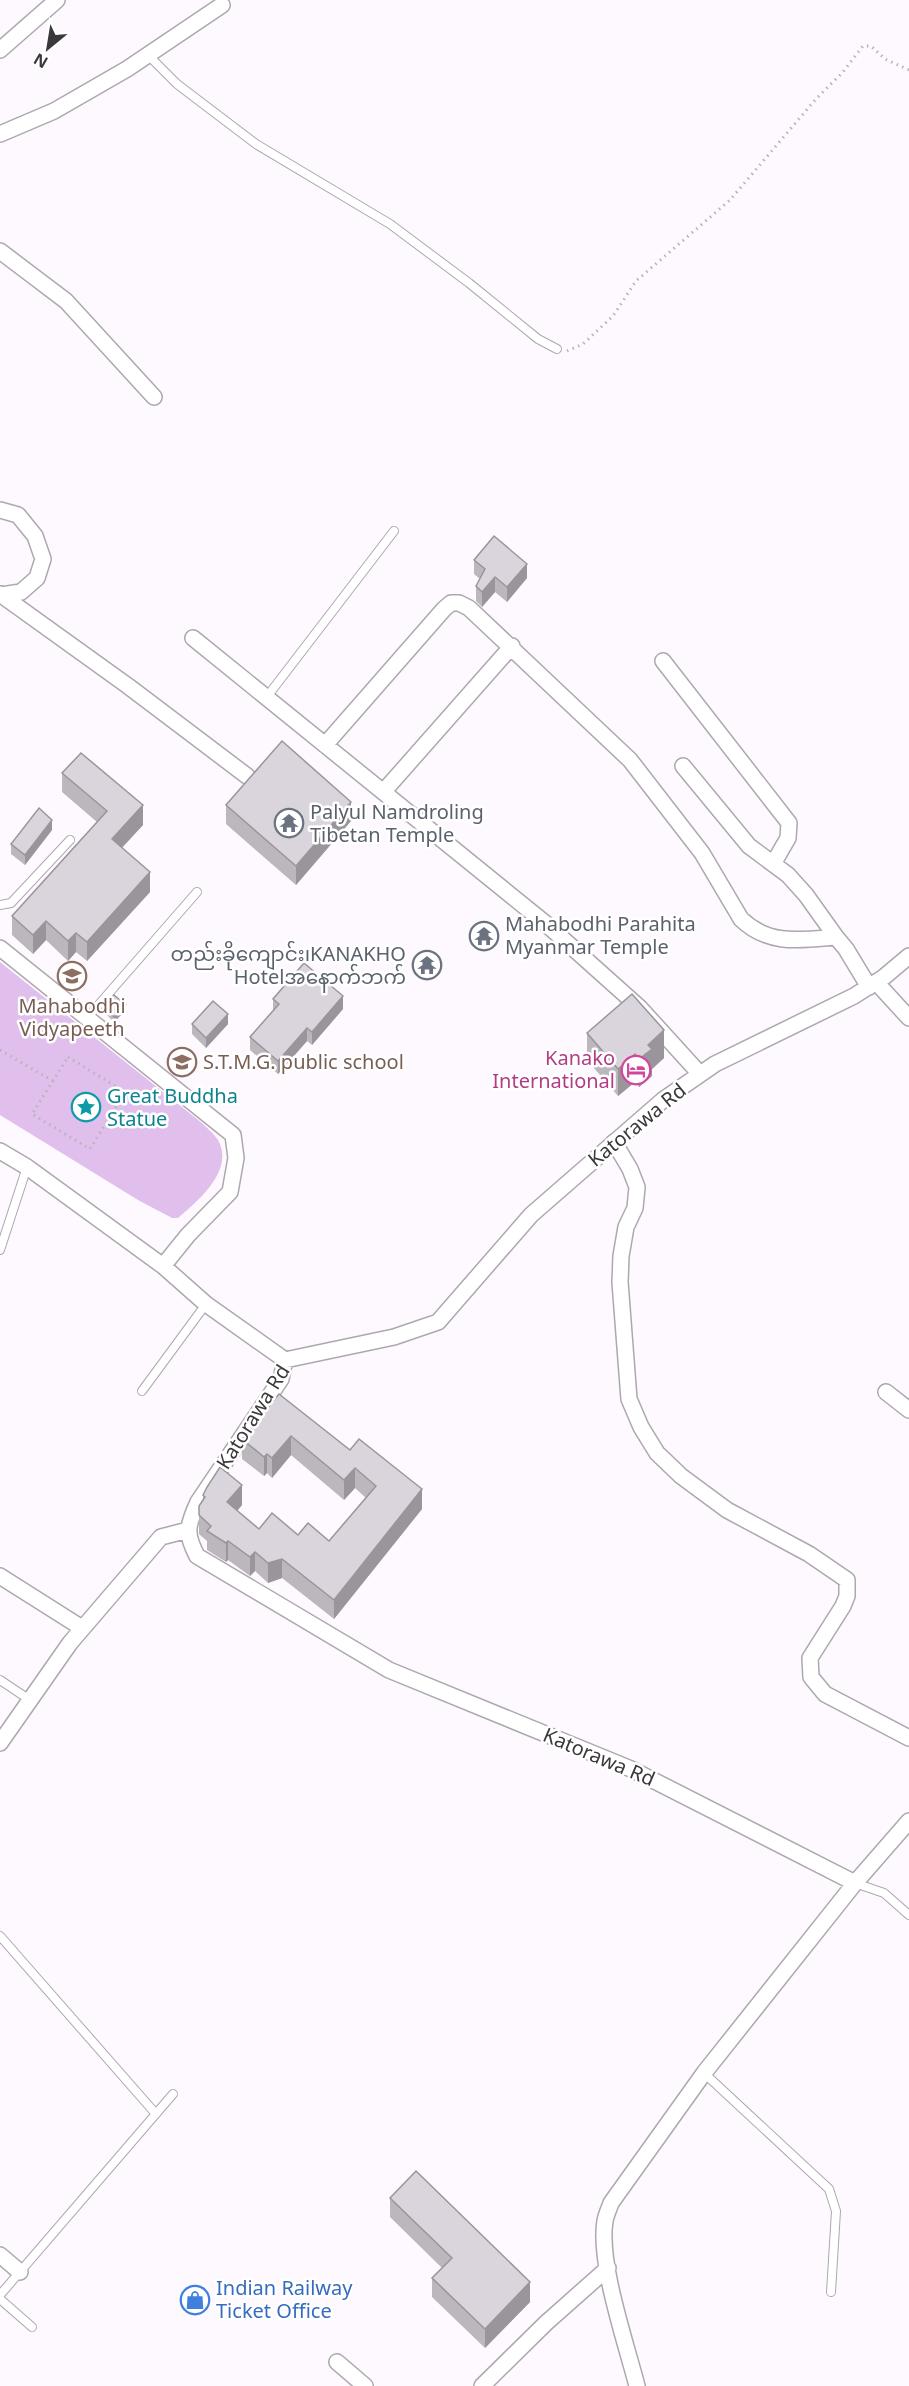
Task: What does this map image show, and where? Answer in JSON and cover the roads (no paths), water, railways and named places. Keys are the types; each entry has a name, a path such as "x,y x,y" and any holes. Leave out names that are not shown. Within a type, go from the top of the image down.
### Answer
{"street":[{"path":"0,50 57,0"},
{"path":"0,134 54,111 148,55 222,5"},
{"path":"0,251 66,301 154,397"},
{"path":"0,510 18,515 35,536 43,559 37,578 29,585 21,591 1,595"},
{"path":"1,595 247,776"},
{"path":"325,745 451,603 459,603 470,608 512,646 630,759 702,854 741,919 749,927 767,937 789,941 836,937"},
{"path":"193,638 545,922 640,1008 700,1074"},
{"path":"384,791 512,646"},
{"path":"663,661 789,823 788,838 772,864"},
{"path":"683,766 749,846 788,875 806,895 872,985 909,1018"},
{"path":"0,948 233,1135 237,1158 230,1192 163,1266"},
{"name":"Katorawa Rd","path":"855,1883 631,1769 389,1670 197,1556 188,1539 188,1523 198,1503 281,1379 285,1360 394,1337 438,1322 525,1221 654,1108 700,1074 736,1053 872,985 909,956"},
{"path":"614,1142 630,1169 637,1187 635,1208 626,1227 621,1256 620,1282 629,1399 641,1427 657,1453 689,1481 727,1509 809,1554 847,1580 847,1596 843,1606 810,1658 811,1677 825,1694 909,1738"},
{"path":"0,1150 27,1167 163,1266 207,1304 285,1360"},
{"path":"886,1392 909,1410"},
{"path":"0,1743 82,1629 161,1537 188,1530"},
{"path":"0,1576 82,1629"},
{"path":"637,2386 604,2248 605,2219 611,2203 704,2073 855,1883 909,1821"},
{"path":"0,2255 20,2272"},
{"path":"482,2386 539,2330 608,2268"},
{"path":"337,2362 365,2386"}],"lane":[{"path":"148,55 177,84 256,144 390,224 469,283 538,339 557,349"},
{"path":"266,698 394,531"},
{"path":"0,905 11,903 70,840"},
{"path":"88,1017 197,892"},
{"path":"0,1250 27,1167"},
{"path":"142,1391 207,1304"},
{"path":"0,1680 30,1700"},
{"path":"855,1883 884,1893 909,1916"},
{"path":"0,1936 156,2114"},
{"path":"704,2073 829,2189 836,2211 831,2292"},
{"path":"32,2327 0,2297 173,2094"}],"place":[{"name":"Palyul Namdroling Tibetan Temple","path":"289,823"},
{"name":"Mahabodhi Parahita Myanmar Temple","path":"484,936"},
{"name":"တည်းခိုကျောင်း၊KANAKHO Hotelအနောက်ဘက်","path":"427,965"},
{"name":"Mahabodhi Vidyapeeth","path":"72,976"},
{"name":"S.T.M.G. public school","path":"182,1062"},
{"name":"Kanako International","path":"636,1070"},
{"name":"Great Buddha Statue","path":"86,1107"},
{"name":"Indian Railway Ticket Office","path":"195,2300"}]}
